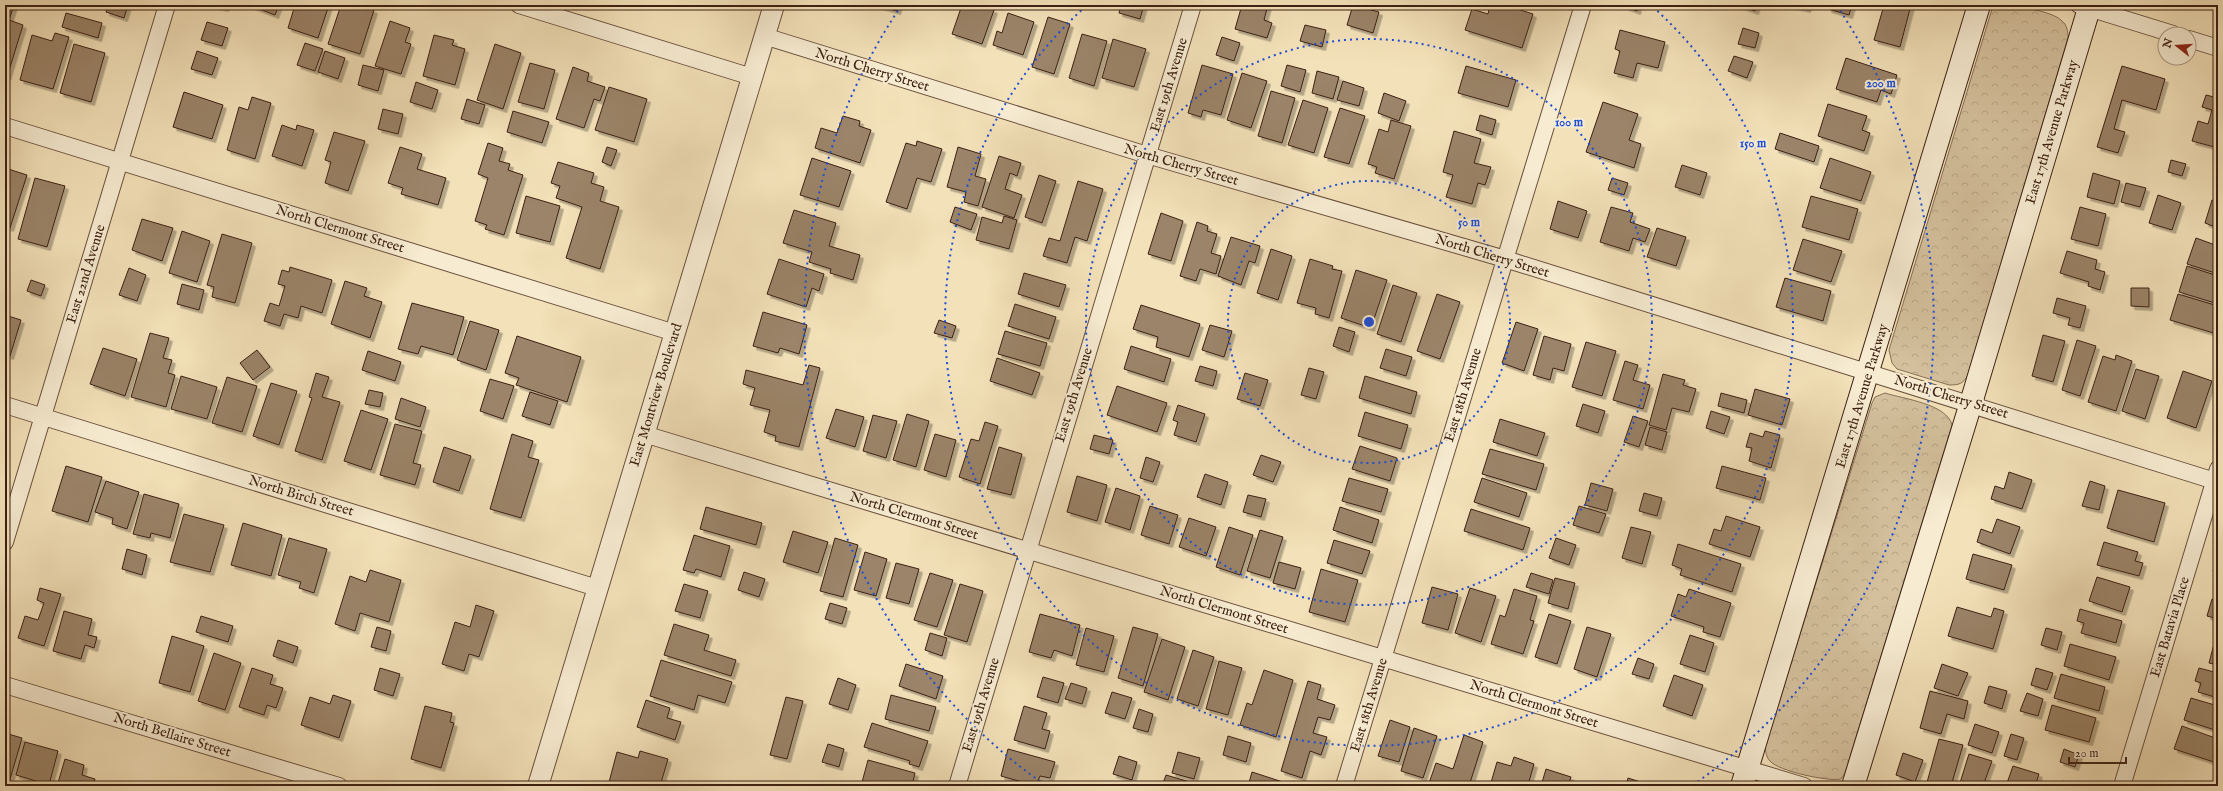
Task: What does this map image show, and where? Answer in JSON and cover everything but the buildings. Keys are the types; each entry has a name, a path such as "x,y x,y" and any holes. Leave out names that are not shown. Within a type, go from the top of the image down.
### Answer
{"main road":[{"name":"East 17th Avenue Parkway","path":"1744,777 1980,5"},
{"name":"East 17th Avenue Parkway","path":"1853,786 1971,403 2086,6"}],"street":[{"name":"East 22nd Avenue","path":"5,542 167,5"},
{"path":"519,5 752,77"},
{"name":"East Montview Boulevard","path":"538,786 774,5"},
{"name":"East 19th Avenue","path":"957,786 1193,5"},
{"name":"East 18th Avenue","path":"1344,786 1583,5"},
{"path":"2086,6 2157,29"},
{"name":"North Cherry Street","path":"764,36 1147,155 1505,259 1869,372 2217,477"},
{"path":"2197,41 2218,48"},
{"name":"North Clermont Street","path":"5,126 675,332"},
{"name":"North Birch Street","path":"5,405 597,588"},
{"name":"North Clermont Street","path":"644,434 1383,659 1744,777 1804,786"},
{"name":"East Batavia Place","path":"2122,786 2217,477"},
{"name":"North Bellaire Street","path":"5,684 339,786"}],"green space":[{"path":"1996,5 2030,9 2057,17 2066,26 2068,38 1968,375 1960,383 1949,385 1897,369 1892,363 1889,350 1992,9"},
{"path":"1885,393 1934,407 1948,418 1952,425 1845,773 1841,779 1826,779 1804,775 1775,765 1768,758 1765,747 1872,403 1875,397"}]}
